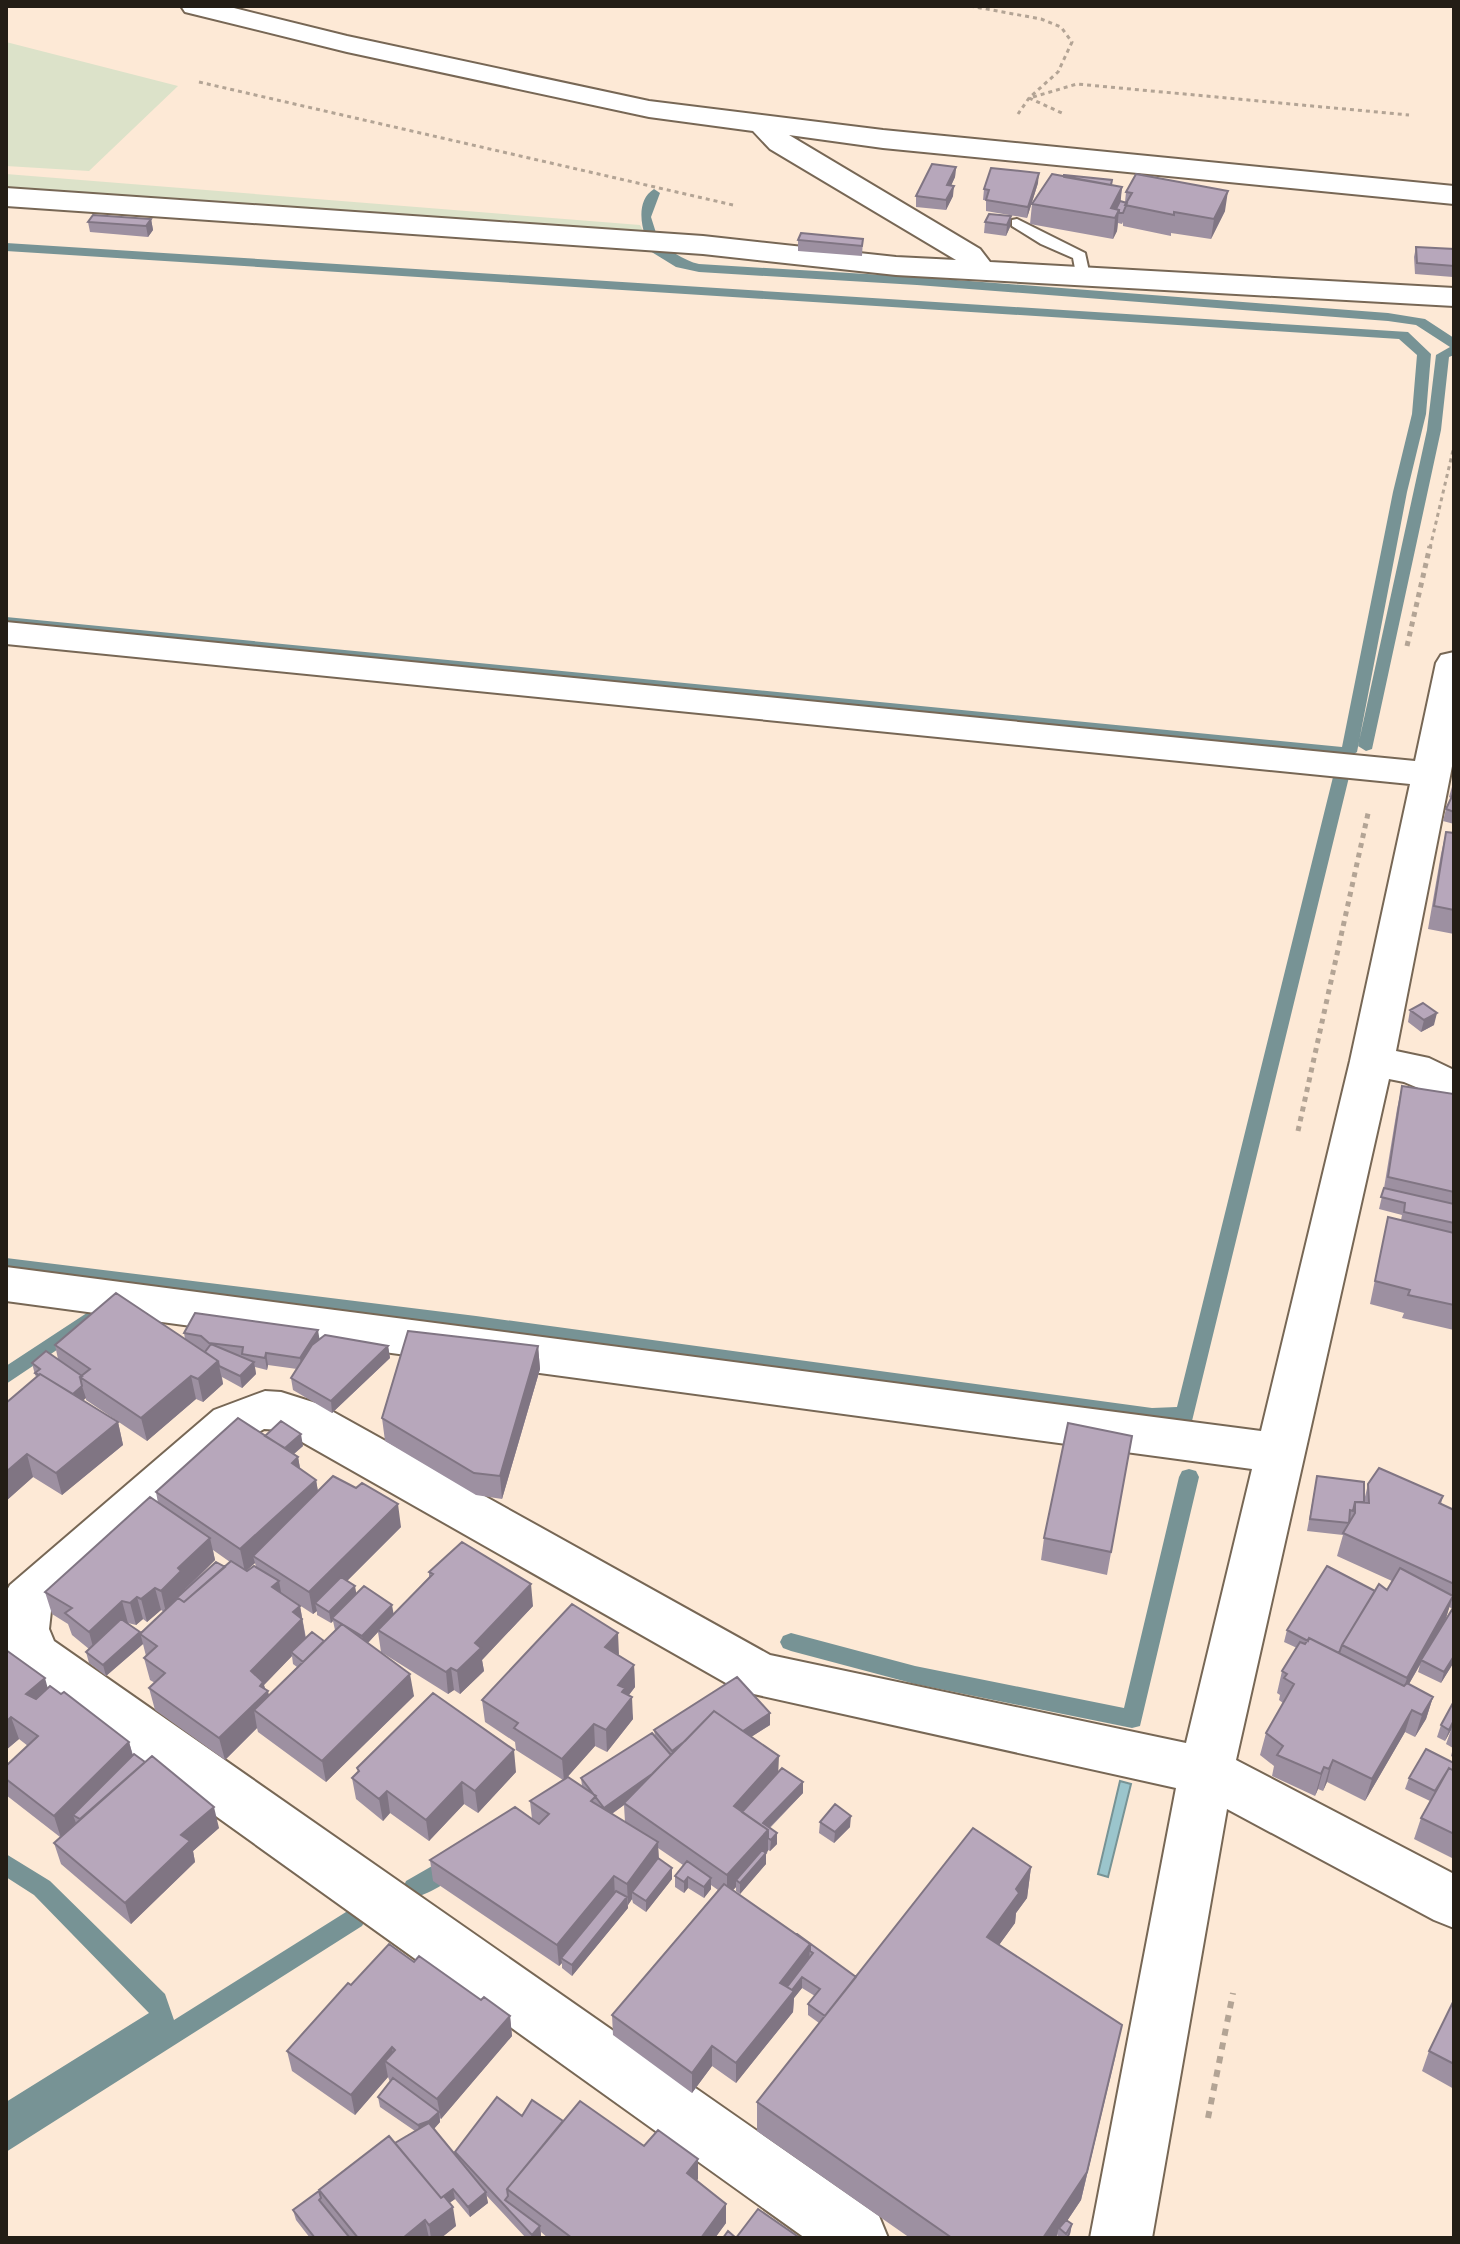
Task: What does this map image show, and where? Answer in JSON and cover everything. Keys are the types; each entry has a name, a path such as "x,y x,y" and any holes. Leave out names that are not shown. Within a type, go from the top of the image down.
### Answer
{"street":[{"path":"194,6 362,48 649,109 1113,164 1454,195"},
{"path":"762,124 780,143 969,255 981,271"},
{"path":"6,197 703,245 896,266 1454,297"},
{"path":"6,633 1429,774"},
{"path":"1121,2238 1206,1771 1372,1061 1454,663"},
{"path":"1372,1061 1414,1069 1454,1088"},
{"path":"6,1284 1281,1453"},
{"path":"857,2238 35,1657 24,1639 20,1623 28,1600 231,1424 256,1410 276,1408 302,1417 759,1675 1206,1771 1454,1902"}],"lane":[{"path":"1017,223 1046,241 1080,256 1082,276"}],"path":[{"path":"970,6 1041,19 1061,27 1072,42 1058,72 1029,98 1077,84 1409,115"},
{"path":"199,82 736,206"},
{"path":"1404,660 1454,446"},
{"path":"1296,1136 1372,798"}],"green space":[{"path":"6,42 178,86 89,171 6,166"},
{"path":"6,174 640,225 647,238 6,194"}],"water":[{"path":"1120,1781 1131,1784 1108,1877 1098,1874"}],"building":[{"path":"932,164 956,167 947,185 954,186 946,200 916,196"},
{"path":"991,168 1039,173 1028,207 986,200 989,190 984,189"},
{"path":"1052,174 1122,187 1111,208 1119,210 1115,218 1032,204"},
{"path":"1136,174 1228,191 1214,219 1174,212 1174,215 1125,205 1132,193 1126,192"},
{"path":"1064,175 1112,180 1111,185"},
{"path":"1120,201 1127,203 1123,213 1116,209"},
{"path":"989,214 1011,216 1007,225 985,222"},
{"path":"93,215 151,219 146,226 88,222"},
{"path":"801,233 863,239 862,246 798,240"},
{"path":"1416,247 1454,249 1454,266 1417,263"},
{"path":"1454,792 1454,812 1446,809"},
{"path":"1446,832 1454,833 1454,910 1434,906"},
{"path":"1423,1003 1437,1013 1424,1020 1410,1010"},
{"path":"1402,1086 1454,1094 1454,1192 1388,1177"},
{"path":"1384,1188 1454,1204 1454,1223 1404,1212 1405,1203 1381,1197"},
{"path":"1388,1217 1454,1233 1454,1305 1408,1295 1410,1290 1375,1281"},
{"path":"116,1293 218,1361 198,1379 191,1376 141,1418 80,1377 90,1369 55,1345"},
{"path":"195,1313 318,1330 300,1358 266,1353 265,1358 242,1354 243,1347 209,1343 201,1336 184,1333"},
{"path":"408,1331 538,1346 500,1476 474,1473 382,1418"},
{"path":"325,1335 388,1346 331,1401 291,1378 312,1345"},
{"path":"211,1344 254,1362 240,1376 219,1366 218,1361 205,1352"},
{"path":"46,1351 82,1376 82,1386 73,1394 35,1373 40,1369 32,1363"},
{"path":"40,1374 118,1422 56,1473 27,1454 6,1472 6,1403"},
{"path":"238,1418 298,1457 292,1463 316,1480 240,1549 156,1492"},
{"path":"281,1421 301,1434 285,1448 265,1436"},
{"path":"1068,1423 1132,1436 1111,1552 1044,1538"},
{"path":"1379,1468 1443,1496 1439,1503 1454,1510 1454,1584 1343,1533 1355,1513 1355,1502 1369,1503 1368,1484"},
{"path":"333,1476 356,1488 362,1483 398,1504 309,1592 253,1556"},
{"path":"1317,1476 1364,1482 1364,1502 1355,1502 1353,1511 1350,1510 1349,1523 1310,1519"},
{"path":"150,1497 210,1538 178,1568 181,1571 161,1591 155,1588 141,1599 137,1597 130,1603 122,1601 89,1632 65,1613 72,1608 45,1592"},
{"path":"462,1542 531,1584 475,1643 481,1648 457,1671 451,1668 446,1672 378,1630 433,1574 429,1572"},
{"path":"231,1561 247,1571 254,1566 279,1581 272,1587 300,1606 293,1612 302,1619 251,1671 263,1682 260,1686 268,1691 219,1738 149,1688 165,1673 144,1658 157,1646 140,1634 178,1598 184,1602"},
{"path":"216,1562 225,1567 184,1602 178,1598 170,1604"},
{"path":"1327,1566 1375,1591 1339,1653 1287,1630"},
{"path":"1400,1568 1453,1596 1407,1678 1342,1645 1379,1584 1387,1590"},
{"path":"341,1577 355,1586 329,1612 315,1603"},
{"path":"364,1586 392,1605 362,1636 332,1618"},
{"path":"572,1604 618,1633 605,1647 634,1665 618,1685 625,1688 622,1692 632,1697 606,1730 594,1724 562,1759 514,1728 518,1723 482,1700"},
{"path":"1453,1608 1454,1656 1444,1672 1421,1660"},
{"path":"121,1619 140,1632 103,1665 86,1652"},
{"path":"342,1624 410,1674 322,1761 254,1710"},
{"path":"312,1632 324,1641 303,1662 291,1652"},
{"path":"1309,1638 1404,1686 1407,1683 1433,1697 1422,1715 1412,1710 1372,1779 1333,1760 1329,1769 1324,1767 1321,1774 1277,1755 1283,1746 1266,1733 1294,1684 1284,1678 1287,1674 1282,1671 1300,1642 1305,1644"},
{"path":"6,1650 45,1678 26,1694 36,1699 50,1686 61,1694 64,1692 129,1742 54,1816 6,1779 6,1766 38,1736 11,1717 6,1722"},
{"path":"737,1677 770,1713 743,1731 714,1711 672,1751 654,1730"},
{"path":"433,1693 514,1750 475,1791 462,1782 426,1820 387,1791 379,1799 352,1778 359,1771 357,1768"},
{"path":"1454,1701 1454,1720 1449,1730 1441,1725"},
{"path":"714,1711 779,1756 734,1806 768,1830 727,1875 624,1803"},
{"path":"652,1733 671,1755 652,1774 604,1808 581,1778"},
{"path":"1426,1749 1454,1763 1454,1771 1449,1768 1435,1791 1409,1778"},
{"path":"134,1754 145,1762 80,1819 73,1815"},
{"path":"152,1756 214,1807 181,1835 190,1841 125,1903 54,1843"},
{"path":"782,1768 803,1782 763,1823 777,1833 771,1840 768,1830 742,1812"},
{"path":"1449,1768 1454,1771 1454,1834 1421,1818"},
{"path":"568,1777 596,1796 591,1801 658,1842 627,1884 614,1876 557,1945 430,1860 515,1807 539,1824 549,1814 530,1801"},
{"path":"835,1804 851,1816 835,1832 820,1822"},
{"path":"973,1828 1031,1867 1016,1889 1019,1893 987,1937 1122,2025 1087,2172 1043,2238 952,2238 757,2102"},
{"path":"762,1850 766,1853 740,1883 736,1880"},
{"path":"658,1858 672,1868 646,1901 632,1892"},
{"path":"687,1861 711,1878 704,1887 688,1877 684,1882 675,1876"},
{"path":"724,1884 810,1944 780,1983 794,1991 736,2063 712,2046 692,2073 612,2015"},
{"path":"616,1891 627,1897 572,1965 561,1958"},
{"path":"797,1934 856,1977 825,2016 808,2004 820,1989 802,1977 792,1990 787,1987 813,1953 810,1944"},
{"path":"389,1944 414,1962 419,1956 481,2000 484,1997 510,2016 437,2099 385,2061 395,2050 392,2047 351,2095 287,2051 348,1983 351,1985"},
{"path":"1454,2000 1454,2064 1429,2051"},
{"path":"393,2078 439,2112 418,2125 378,2097"},
{"path":"497,2097 522,2116 532,2100 563,2121 507,2189 505,2200 540,2226 532,2235 455,2152"},
{"path":"580,2101 644,2146 658,2130 698,2159 687,2173 726,2204 701,2238 572,2238 507,2189"},
{"path":"429,2123 486,2192 468,2207 453,2189 441,2198 395,2143"},
{"path":"389,2136 441,2198 444,2196 453,2207 429,2225 425,2220 403,2238 358,2238 319,2190"},
{"path":"319,2191 319,2200 350,2238 315,2238 293,2210"},
{"path":"758,2209 800,2238 736,2238"},
{"path":"1066,2220 1072,2224 1066,2234 1059,2228"},
{"path":"728,2231 736,2238 723,2238"}],"waterway":[{"path":"651,236 645,217 654,193"},
{"path":"6,247 1403,335 1424,354 1419,414 1400,492 1349,752 6,621"},
{"path":"654,248 680,264 699,268 917,281 1388,317 1420,322 1454,344"},
{"path":"1366,746 1434,430 1443,355 1454,350"},
{"path":"6,1265 476,1323 1152,1416 1185,1415 1342,773"},
{"path":"6,1376 99,1312"},
{"path":"791,1642 915,1675 1132,1719 1189,1477"},
{"path":"6,1864 42,1888 157,2002 163,2018 6,2116"},
{"path":"414,1888 453,1864"},
{"path":"6,2140 354,1919"}]}
